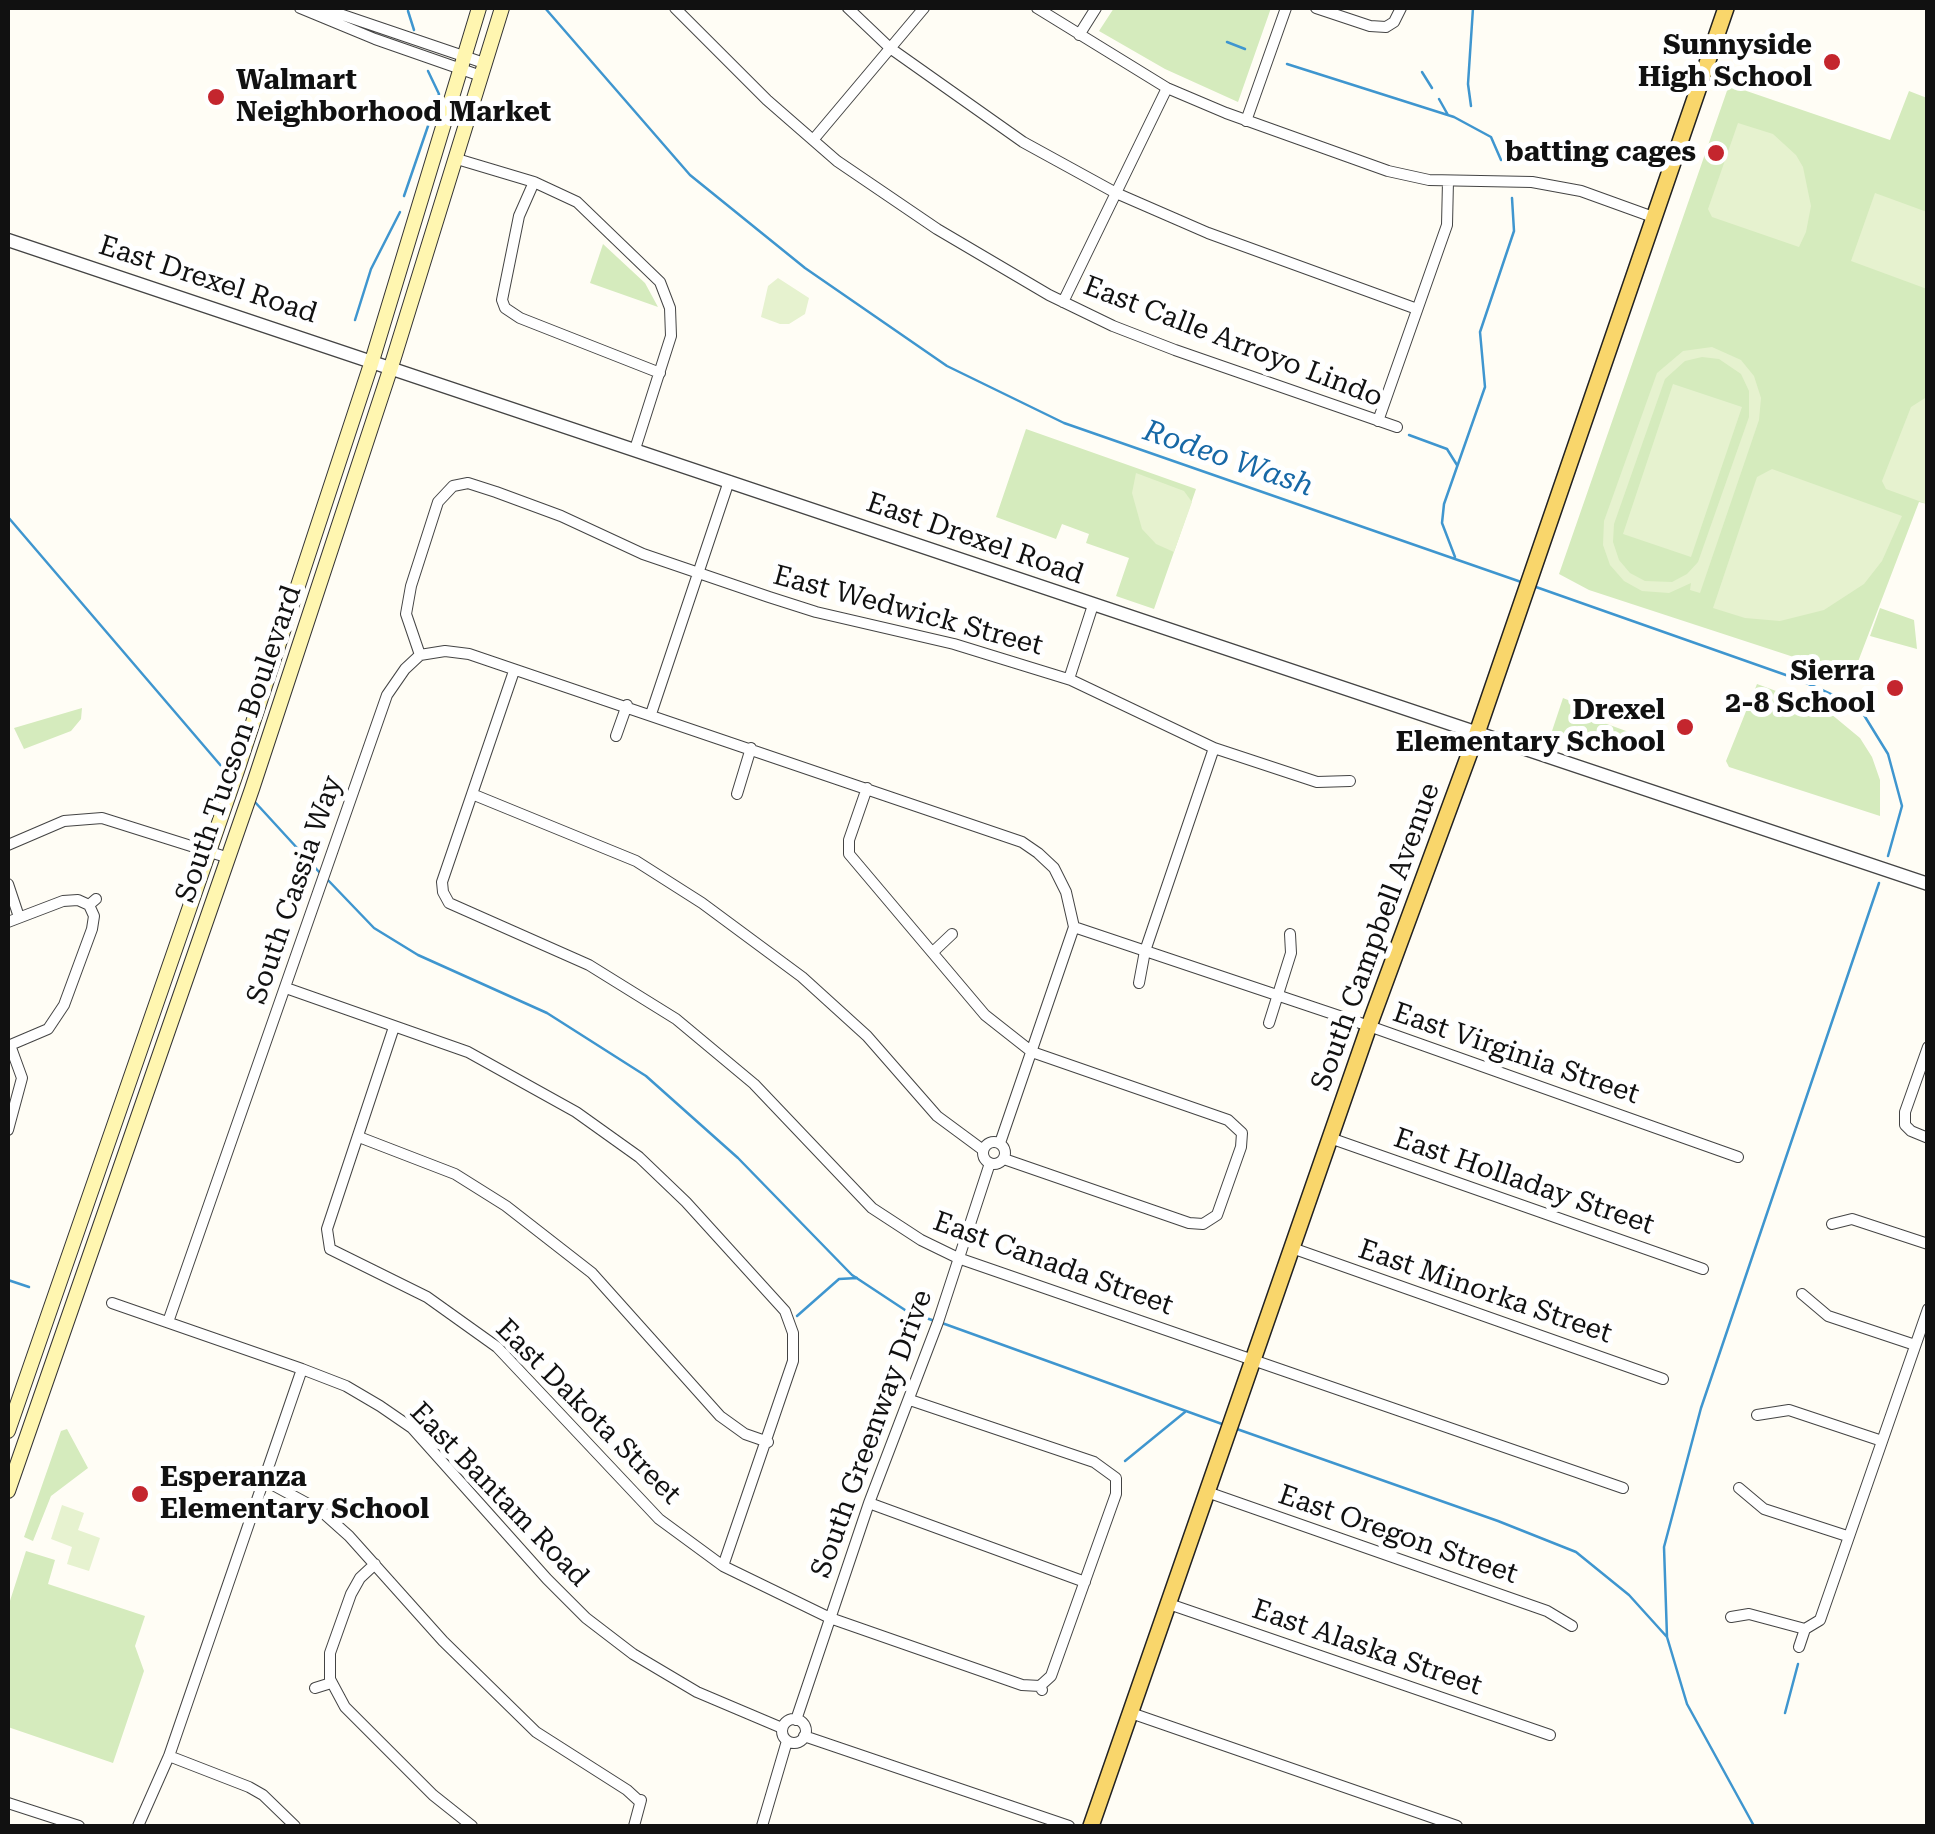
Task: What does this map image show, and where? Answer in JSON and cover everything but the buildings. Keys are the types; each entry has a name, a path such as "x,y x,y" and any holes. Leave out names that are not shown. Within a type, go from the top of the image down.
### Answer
{"main road":[{"name":"South Tucson Boulevard","path":"8,1432 237,771 372,361 479,8"},
{"name":"South Tucson Boulevard","path":"8,1491 12,1466 246,809 391,367 502,8"},
{"name":"South Campbell Avenue","path":"1092,1826 1369,1026 1477,733 1726,8"}],"street":[{"path":"300,8 374,39 483,69"},
{"path":"322,8 463,63"},
{"name":"East Calle Arroyo Lindo","path":"675,8 767,100 837,161 938,228 1063,302 1160,344 1397,427"},
{"path":"848,8 890,48 1023,142 1116,193 1208,233 1418,309"},
{"path":"813,140 924,8"},
{"path":"1037,8 1167,88 1388,171 1429,180 1532,182 1581,191 1653,217"},
{"path":"1079,36 1096,8"},
{"path":"1246,120 1286,8"},
{"path":"1316,8 1388,31 1401,8"},
{"path":"1063,302 1167,88"},
{"path":"457,159 534,182 577,202 660,282 670,308 671,336 635,450"},
{"path":"1378,421 1447,225 1448,180"},
{"path":"534,182 519,216 501,310 660,372"},
{"name":"East Drexel Road","path":"8,240 1928,884"},
{"path":"651,714 730,481"},
{"name":"East Wedwick Street","path":"420,655 406,614 410,586 438,502 451,484 468,483 560,516 643,554 816,612 940,640 1069,679 1214,748 1317,782 1350,782"},
{"path":"1069,679 1094,605"},
{"path":"420,655 469,654 867,788 1022,842 1038,852 1054,868 1066,892 1074,927 1000,1143"},
{"name":"South Cassia Way","path":"168,1322 387,695 405,668 420,655"},
{"path":"514,671 472,794 636,862 702,903 802,976 867,1036 937,1116 983,1150 990,1164 1004,1159 1006,1150 1000,1143 991,1142 983,1150"},
{"path":"616,736 626,705"},
{"path":"737,794 752,748"},
{"path":"1139,982 1214,748"},
{"path":"867,788 848,854 985,1014 1032,1052 1228,1120 1242,1133 1221,1205 1212,1222 1204,1224 1189,1223 1004,1159"},
{"name":"East Canada Street","path":"472,794 440,894 456,907 589,965 676,1019 754,1084 872,1208 920,1240 958,1258 1623,1488"},
{"path":"8,845 64,821 102,818 228,858"},
{"path":"8,884 13,919 70,899 93,902 94,922 64,1006 48,1028 9,1046 22,1078 8,1130"},
{"name":"East Virginia Street","path":"1074,927 1369,1026 1738,1157"},
{"path":"933,952 952,934"},
{"path":"1270,1023 1291,953 1290,934"},
{"path":"286,988 468,1052 576,1112 639,1156 784,1311 793,1332 794,1361 724,1566"},
{"path":"394,1027 359,1137 455,1174 506,1206 592,1273 720,1416 744,1434 768,1442"},
{"path":"1928,1047 1905,1112 1906,1125 1912,1132 1928,1138"},
{"path":"1892,1130 1906,1125"},
{"name":"East Dakota Street","path":"359,1137 327,1229 326,1248 427,1296 497,1347 659,1519 724,1566 830,1618 1022,1685 1041,1688 1052,1676 1084,1582"},
{"name":"East Holladay Street","path":"1330,1138 1703,1269"},
{"name":"South Greenway Drive","path":"796,1720 990,1164"},
{"path":"1832,1224 1852,1218 1928,1244"},
{"name":"East Minorka Street","path":"1292,1248 1663,1378"},
{"path":"1802,1294 1828,1316 1915,1345"},
{"name":"East Bantam Road","path":"112,1303 346,1386 412,1428 547,1580 586,1618 633,1654 697,1692 782,1728"},
{"path":"1799,1646 1806,1628 1820,1620 1928,1309"},
{"path":"138,1826 169,1756 302,1369"},
{"path":"869,1503 1084,1582 1116,1494 1117,1475 1094,1462 910,1400"},
{"path":"1757,1415 1790,1410 1882,1441"},
{"path":"264,1480 321,1511 536,1732 640,1800 634,1826"},
{"path":"1739,1488 1764,1509 1847,1536"},
{"name":"East Oregon Street","path":"1207,1492 1546,1611 1572,1626"},
{"path":"375,1564 350,1594 330,1652 331,1683 345,1708 433,1795 472,1826"},
{"name":"East Alaska Street","path":"1169,1604 1550,1735"},
{"path":"1731,1618 1744,1613 1806,1628"},
{"path":"315,1688 331,1683"},
{"path":"1131,1713 1457,1826"},
{"path":"762,1826 787,1741 782,1728 786,1722 796,1720 804,1726 804,1736"},
{"path":"787,1741 795,1743 804,1736"},
{"path":"804,1736 1069,1826"},
{"path":"169,1756 249,1787 295,1826"},
{"path":"8,1803 79,1826"},
{"path":"274,1826 284,1816"}],"green space":[{"path":"1114,8 1271,8 1238,102 1165,69 1099,31"},
{"path":"1729,85 1890,140 1909,91 1927,98 1927,504 1919,502 1851,680 1812,663 1589,590 1559,574"},
{"path":"1738,123 1773,134 1803,167 1811,206 1799,247 1712,217 1708,209"},
{"path":"1875,193 1927,212 1927,289 1851,261"},
{"path":"603,244 645,283 658,307 590,283"},
{"path":"778,278 809,298 805,314 789,324 761,317 768,286"},
{"path":"1712,347 1741,360 1754,376 1761,398 1759,420 1700,593 1690,590 1691,583 1669,593 1642,591 1624,581 1610,565 1603,545 1604,521 1657,373 1683,351","holes":["1719,359 1741,374 1749,391 1749,417 1698,562 1672,582 1645,581 1630,573 1619,560 1613,542 1614,524 1665,379 1685,361"]},
{"path":"1673,384 1742,407 1691,557 1623,534"},
{"path":"1925,398 1927,504 1886,489 1882,481 1911,407"},
{"path":"1026,429 1196,489 1154,609 1116,596 1129,558 1086,543 1089,534 1062,524 1056,539 996,517"},
{"path":"1772,469 1902,516 1882,561 1864,584 1824,610 1780,621 1745,618 1713,608 1757,477"},
{"path":"1136,473 1184,491 1192,502 1174,552 1156,544 1142,529 1132,493"},
{"path":"1880,608 1914,620 1917,649 1870,636"},
{"path":"1757,684 1825,709 1860,738 1880,780 1880,816 1729,767 1726,761"},
{"path":"1563,698 1588,708 1585,716 1637,735 1629,756 1552,731"},
{"path":"82,708 81,719 71,731 24,749 14,728"},
{"path":"67,1429 88,1468 51,1496 33,1541 24,1537 61,1431"},
{"path":"62,1505 84,1513 78,1530 100,1538 89,1571 67,1564 72,1547 51,1539"},
{"path":"26,1551 55,1560 48,1584 145,1616 135,1646 144,1671 113,1763 8,1727 8,1607"}],"waterway":[{"name":"Rodeo Wash","path":"545,8 690,175 805,268 947,366 1064,423 1524,583"},
{"path":"1471,106 1468,84 1473,8"},
{"path":"408,11 414,30"},
{"path":"1227,42 1245,49"},
{"path":"1287,64 1454,117 1491,137 1501,160"},
{"path":"404,196 439,94 428,71"},
{"path":"1422,72 1432,88"},
{"path":"1439,99 1448,115"},
{"path":"1455,557 1442,523 1444,504 1485,387 1480,332 1514,231 1512,198"},
{"path":"355,320 371,269 400,212"},
{"path":"1409,435 1447,449 1457,465"},
{"path":"8,517 228,774"},
{"name":"Rodeo Wash","path":"1536,587 1800,680 1859,707 1888,754 1902,806 1888,856"},
{"path":"254,801 320,873"},
{"path":"326,878 374,928 418,955 547,1013 646,1076 738,1158 852,1275 908,1312 935,1321"},
{"path":"1754,1826 1687,1704 1667,1637 1664,1547 1701,1408 1879,883"},
{"path":"797,1316 839,1279 857,1278"},
{"path":"8,1280 29,1287"},
{"path":"942,1323 1222,1424"},
{"path":"1125,1461 1185,1412"},
{"path":"1234,1428 1576,1552 1629,1595 1667,1637"},
{"path":"1785,1713 1798,1664"}],"place":[{"name":"Sunnyside High School","path":"1832,62"},
{"name":"Walmart Neighborhood Market","path":"216,97"},
{"name":"batting cages","path":"1716,153"},
{"name":"Sierra 2-8 School","path":"1895,688"},
{"name":"Drexel Elementary School","path":"1685,727"},
{"name":"Esperanza Elementary School","path":"140,1494"}]}
